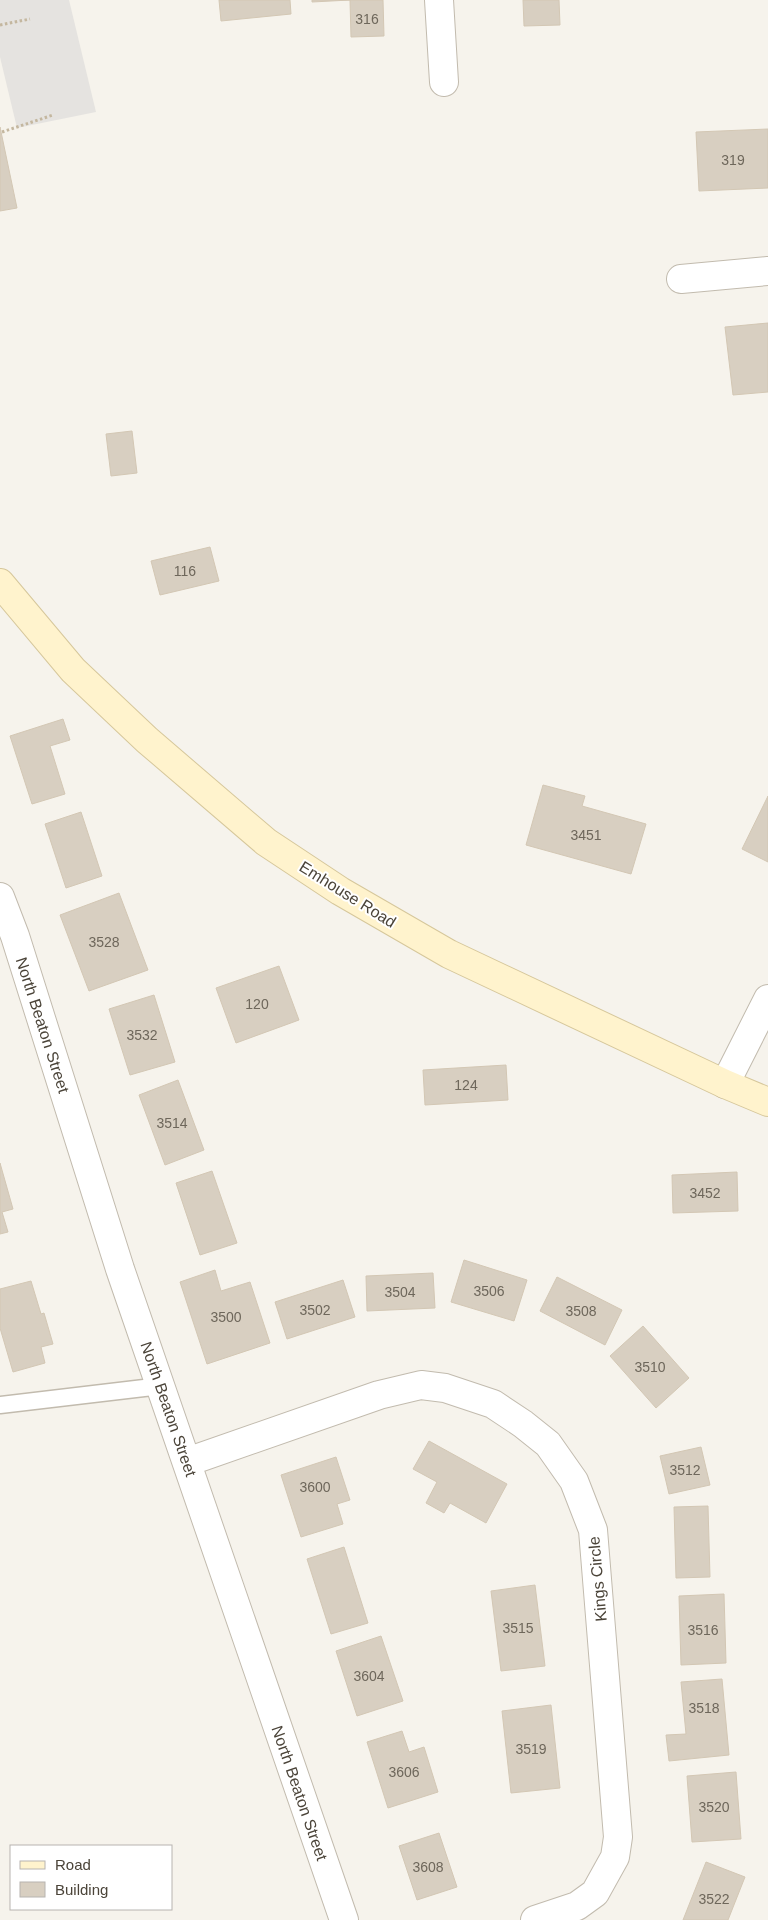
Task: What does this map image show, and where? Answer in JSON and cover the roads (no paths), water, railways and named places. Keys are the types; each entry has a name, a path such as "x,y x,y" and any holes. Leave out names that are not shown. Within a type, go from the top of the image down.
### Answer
{"main road":[{"name":"Emhouse Road","path":"0,583 73,670 147,740 266,842 340,891 448,954 725,1084 768,1102"}],"street":[{"path":"438,0 444,82"},
{"path":"681,279 768,271"},
{"name":"North Beaton Street","path":"0,897 120,1269 344,1920"},
{"path":"725,1084 768,999"},
{"name":"Kings Circle","path":"187,1462 379,1395 421,1385 445,1388 493,1404 548,1444 574,1481 593,1530 618,1837 615,1857 595,1893 577,1906 535,1920"}],"lane":[{"path":"0,1405 161,1386"}]}
